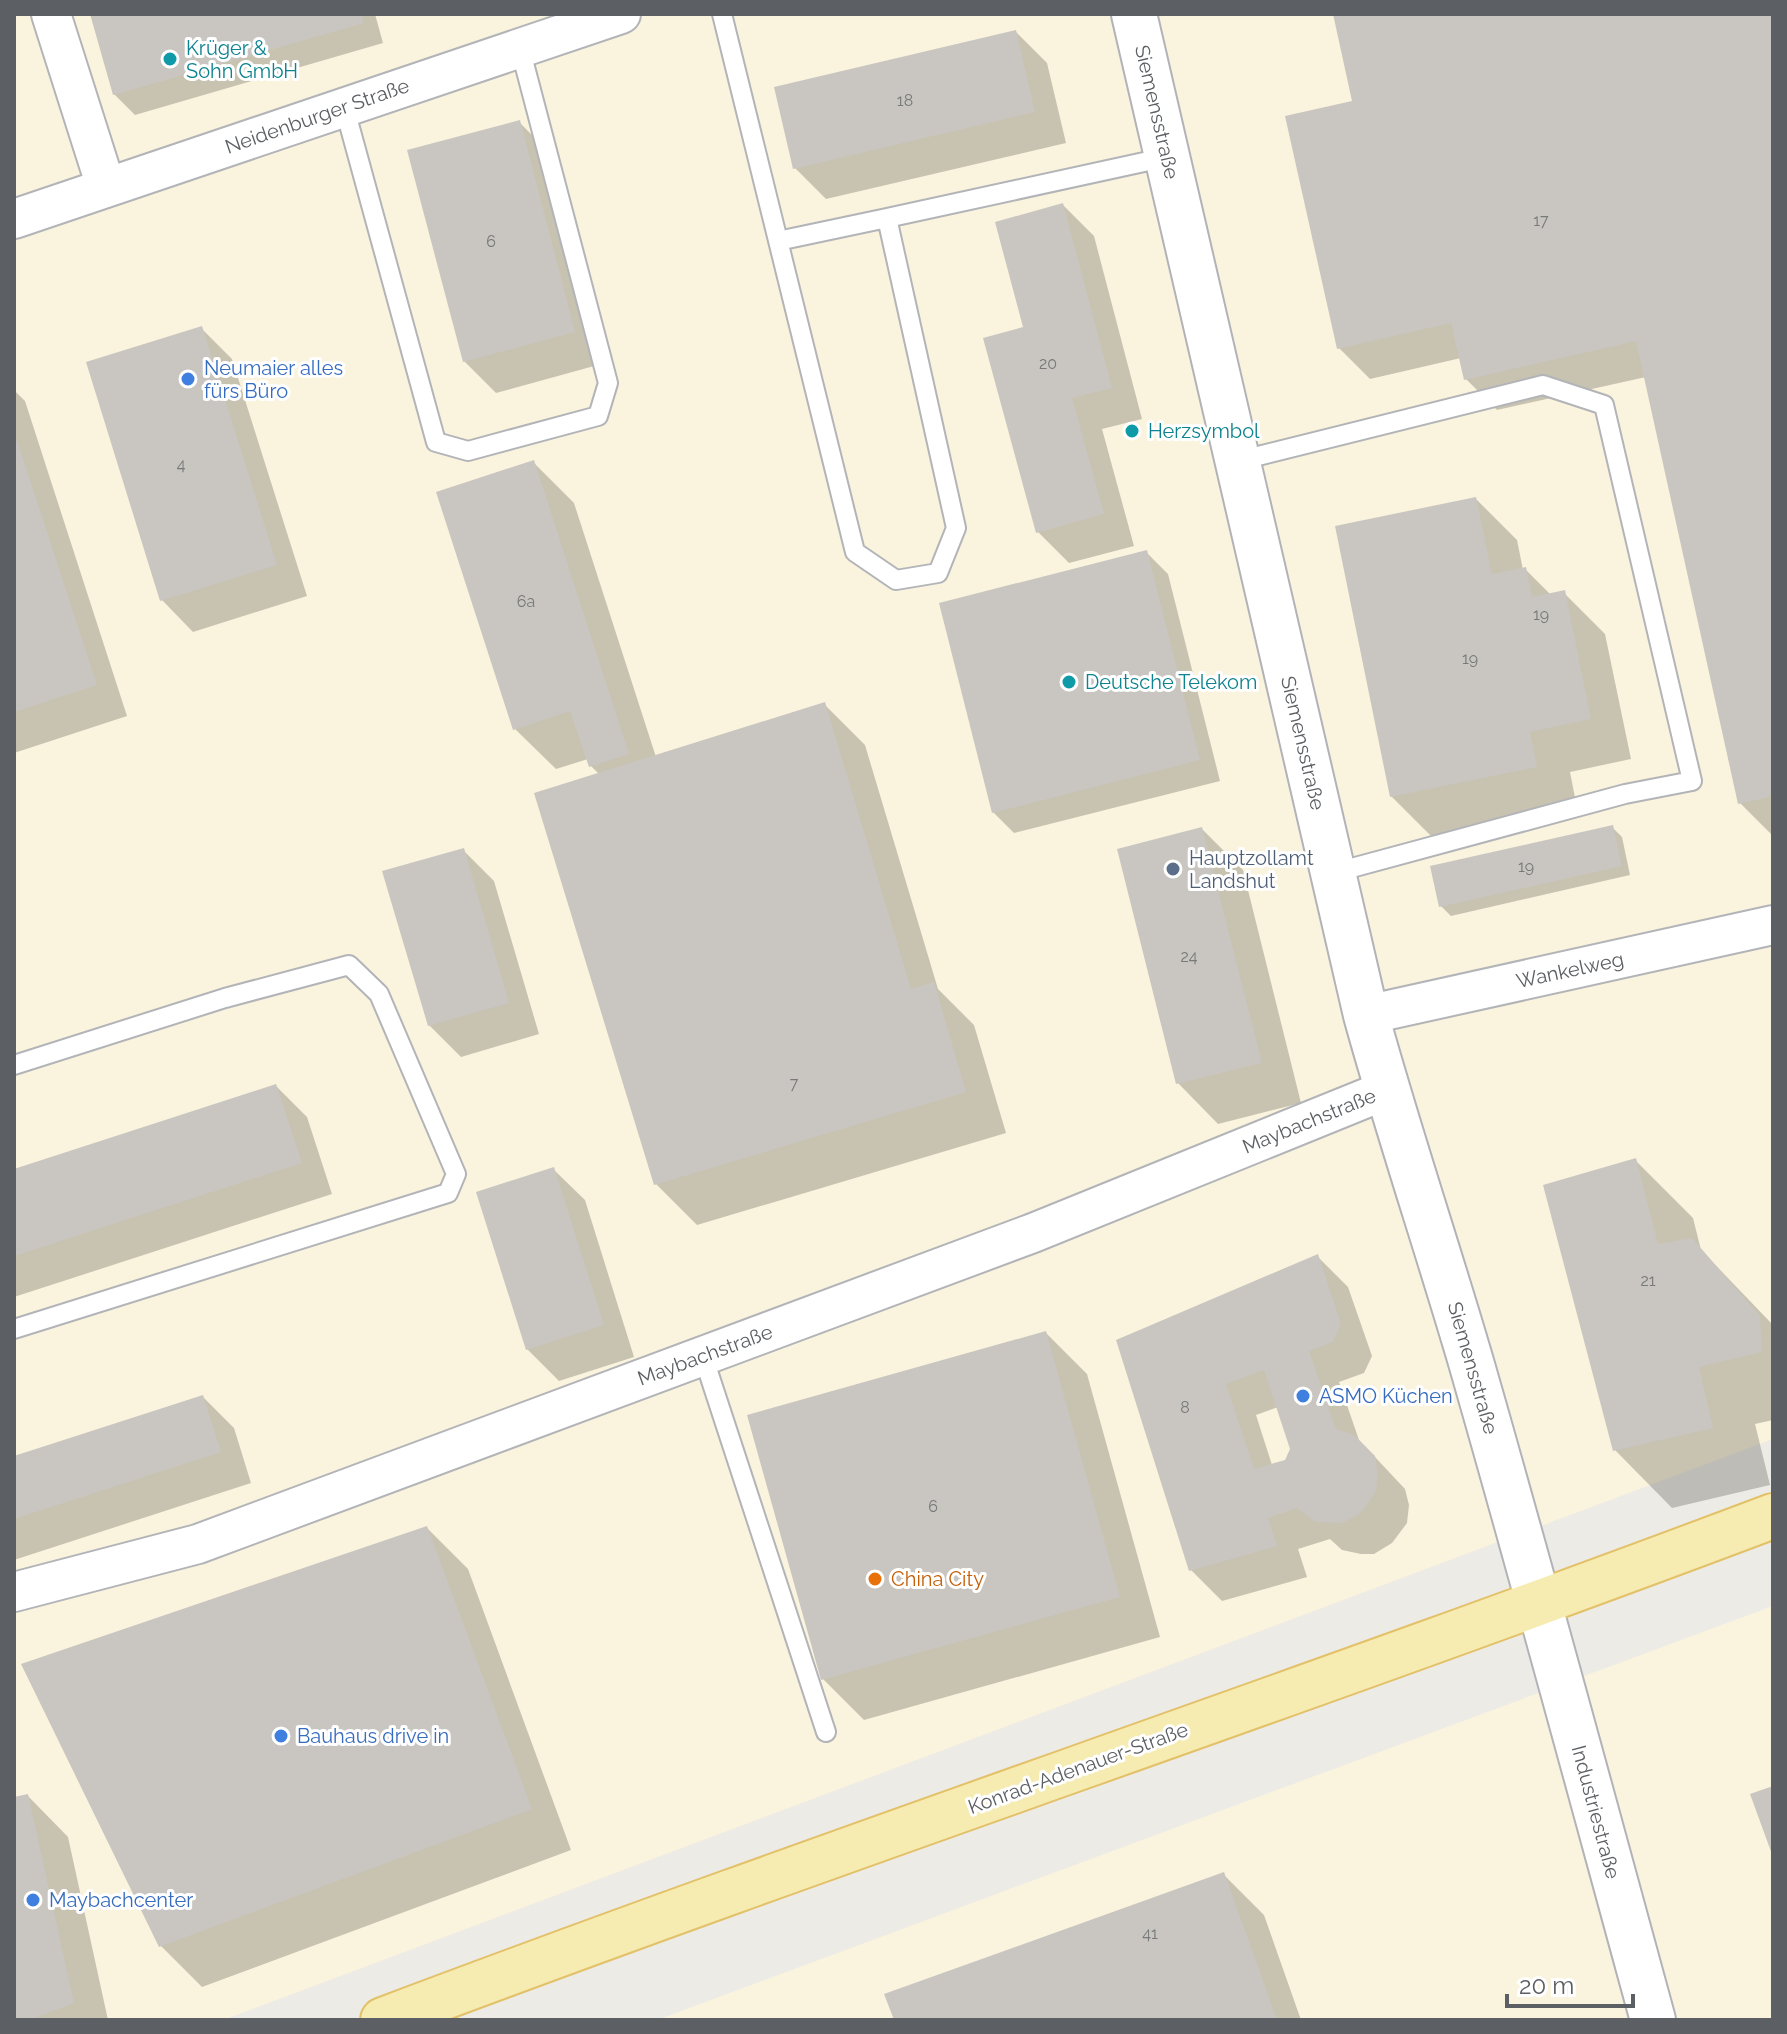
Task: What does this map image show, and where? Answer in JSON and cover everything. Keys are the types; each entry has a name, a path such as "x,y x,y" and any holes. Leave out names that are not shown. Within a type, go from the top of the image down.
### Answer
{"main road":[{"name":"Siemensstraße","path":"1134,14 1366,1015 1386,1090 1440,1254 1540,1604"},
{"name":"Konrad-Adenauer-Straße","path":"383,2020 766,1879 1540,1604 1773,1516"},
{"name":"Industriestraße","path":"1540,1604 1653,2020"}],"street":[{"path":"51,14 106,187"},
{"name":"Neidenburger Straße","path":"14,219 621,14"},
{"name":"Wankelweg","path":"1366,1015 1773,925"},
{"name":"Maybachstraße","path":"14,1592 198,1544 1033,1233 1386,1090"}],"lane":[{"path":"722,14 855,552 896,580 938,573 956,528 887,218"},
{"path":"344,106 436,442 468,451 598,416 608,383 520,48"},
{"path":"778,241 1167,157"},
{"path":"1238,461 1543,385 1604,405 1692,781 1625,794 1333,873"},
{"path":"14,1065 225,998 349,965 379,994 456,1174 448,1193 14,1329"},
{"path":"703,1356 826,1732"}],"shaded area":[{"path":"14,14 1773,14 1773,1439 223,2020 14,2020"},
{"path":"1773,1606 1773,2020 657,2020"}],"building":[{"name":"Krüger & Sohn GmbH","path":"90,14 361,14 364,23 113,95"},
{"path":"1333,14 1773,14 1773,796 1738,804 1636,341 1464,380 1451,323 1337,349 1285,116 1352,101"},
{"path":"1016,30 1035,112 793,169 774,87"},
{"path":"520,120 575,332 463,362 407,150"},
{"path":"1063,203 1112,388 1072,398 1104,514 1036,533 983,338 1023,327 995,222"},
{"path":"202,326 277,565 160,601 86,362"},
{"path":"14,431 97,685 14,712"},
{"path":"534,460 629,754 589,767 570,711 513,730 436,492"},
{"path":"1476,497 1492,574 1526,567 1532,597 1565,590 1591,719 1530,732 1537,767 1390,797 1335,526"},
{"name":"Deutsche Telekom","path":"1147,550 1200,760 992,813 939,603"},
{"path":"825,702 911,989 934,982 966,1092 654,1185 534,793"},
{"path":"1613,825 1622,866 1439,907 1430,866"},
{"path":"1202,827 1262,1063 1176,1084 1117,849"},
{"path":"464,848 509,1003 428,1026 382,871"},
{"path":"276,1084 302,1163 14,1256 14,1169"},
{"path":"1636,1158 1658,1244 1692,1238 1760,1316 1762,1352 1699,1367 1713,1428 1613,1451 1543,1185"},
{"path":"554,1167 604,1325 526,1350 476,1192"},
{"path":"1318,1254 1341,1324 1333,1342 1309,1351 1336,1429 1354,1435 1375,1456 1378,1473 1376,1491 1361,1513 1342,1523 1315,1522 1297,1508 1268,1518 1277,1546 1189,1571 1116,1340","holes":["1264,1370 1290,1449 1285,1460 1254,1469 1226,1384"]},
{"path":"1046,1331 1120,1597 821,1680 747,1415"},
{"path":"203,1395 221,1452 14,1519 14,1456"},
{"name":"Bauhaus drive in","path":"427,1526 532,1809 159,1947 21,1664"},
{"path":"1773,1786 1773,1857 1750,1794"},
{"name":"Maybachcenter","path":"28,1794 74,2003 29,2020 14,2020 14,1797"},
{"path":"1224,1872 1277,2020 894,2020 884,1994"}],"place":[{"name":"Krüger & Sohn GmbH","path":"170,59"},
{"name":"Neumaier alles fürs Büro","path":"188,379"},
{"name":"Herzsymbol","path":"1132,431"},
{"name":"Deutsche Telekom","path":"1069,682"},
{"name":"Hauptzollamt Landshut","path":"1173,869"},
{"name":"ASMO Küchen","path":"1303,1396"},
{"name":"China City","path":"875,1579"},
{"name":"Bauhaus drive in","path":"281,1736"},
{"name":"Maybachcenter","path":"33,1900"}]}
